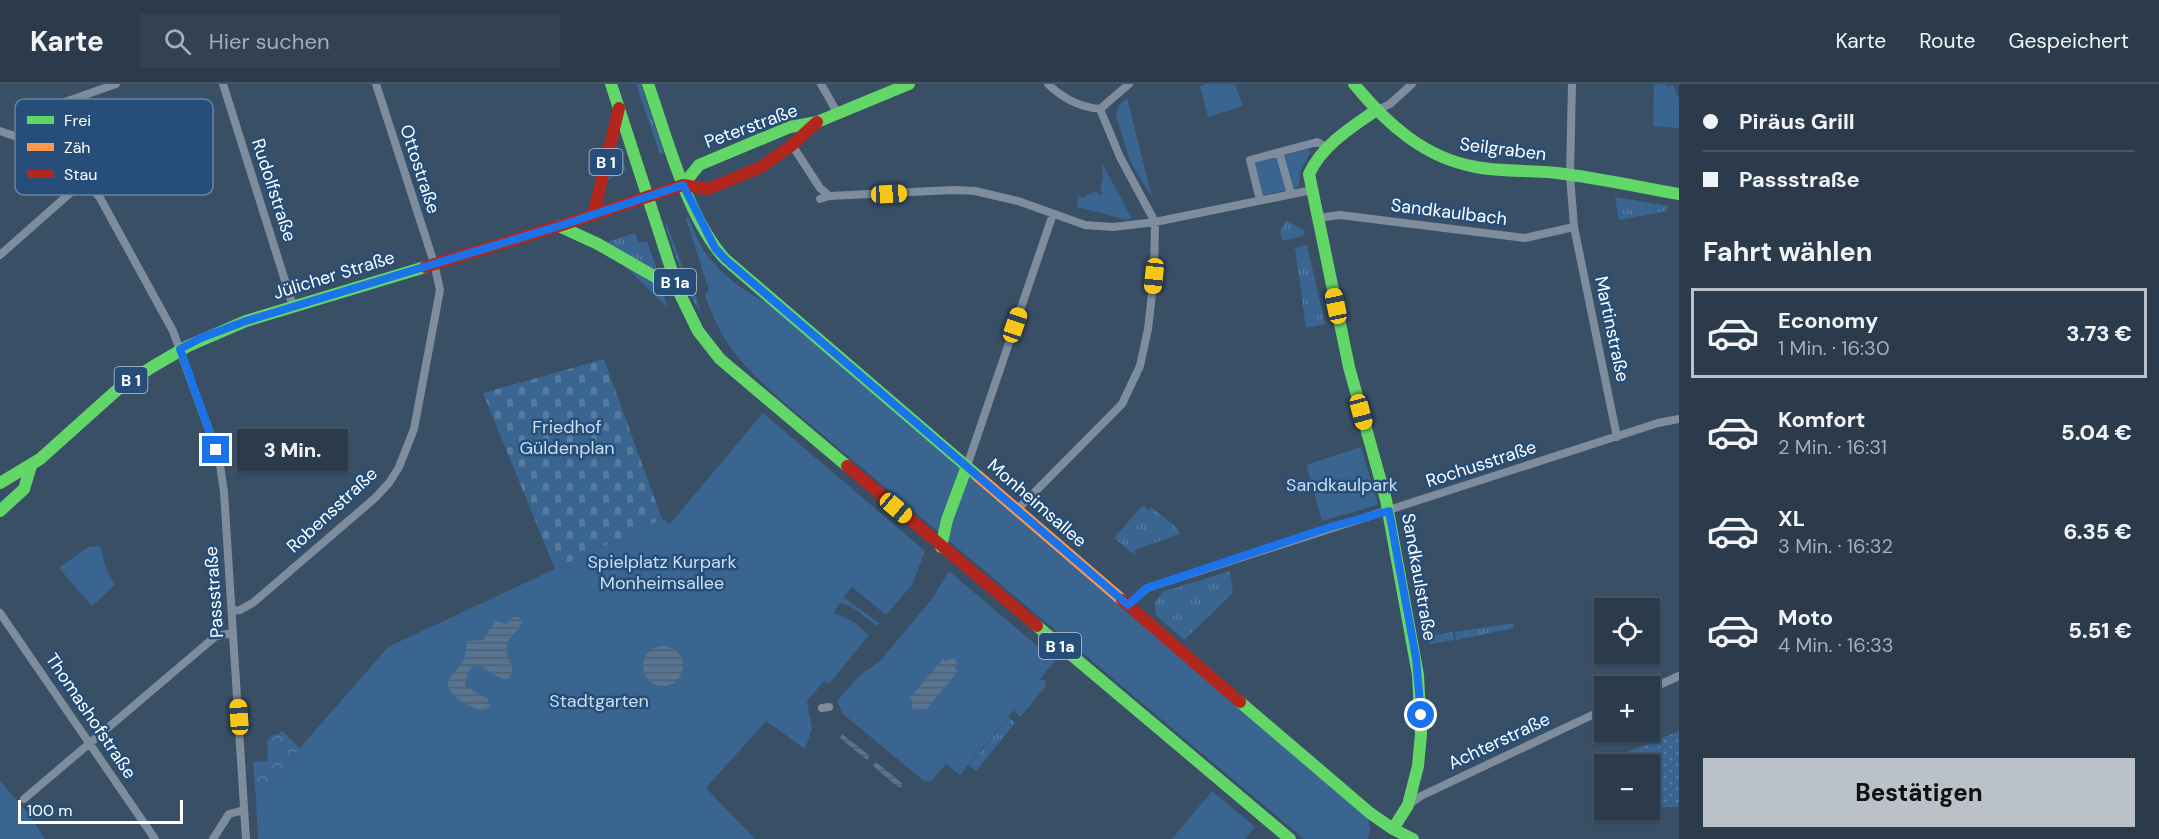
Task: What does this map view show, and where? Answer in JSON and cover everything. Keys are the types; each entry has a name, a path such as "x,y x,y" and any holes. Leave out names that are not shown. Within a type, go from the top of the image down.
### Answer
{"main road":[{"path":"611,84 619,108"},
{"name":"Monheimsallee","path":"648,84 683,185 715,248 725,259 1370,813 1389,834 1413,839"},
{"name":"Peterstraße","path":"817,122 792,145 761,167 708,189 683,185 699,165 790,127 817,122 909,84"},
{"name":"Seilgraben","path":"1354,84 1376,111 1407,138 1449,160 1475,167 1570,175 1679,194"},
{"name":"B 1a","path":"619,108 678,290 698,332 729,369 1290,839"},
{"name":"B 1","path":"592,216 619,108"},
{"path":"1312,190 1311,170 1349,127 1376,111"},
{"name":"Jülicher Straße","path":"0,483 8,475 31,466 100,404 136,376 180,349 212,334 293,306 592,216 683,185"},
{"name":"Sandkaulstraße","path":"1312,190 1349,367 1389,511 1420,696 1419,755 1408,805 1389,834"},
{"path":"559,226 598,244 678,290"},
{"name":"Jülicher Straße","path":"0,511 24,489 31,466"},
{"path":"941,547 947,520 967,466"}],"street":[{"path":"74,99 116,84"},
{"name":"Rudolfstraße","path":"223,84 293,306"},
{"name":"Ottostraße","path":"376,84 434,263"},
{"path":"821,84 838,114"},
{"path":"1048,84 1071,102 1084,108 1100,110 1130,84"},
{"path":"1376,111 1390,104 1412,84"},
{"path":"1570,175 1572,84"},
{"path":"1017,510 1122,404 1140,366 1148,329 1154,276 1155,222 1120,157 1100,110"},
{"name":"Passstraße","path":"0,131 15,136"},
{"path":"1260,200 1250,160 1317,142 1329,148"},
{"path":"792,145 824,198 953,190 975,192 1018,201 1085,225 1113,227 1155,222 1312,190"},
{"path":"1280,152 1291,194"},
{"name":"Seilgraben","path":"1570,175 1574,227"},
{"path":"0,255 68,195"},
{"name":"Passstraße","path":"98,195 170,324 220,465 246,839"},
{"path":"967,466 1053,214"},
{"name":"Sandkaulbach","path":"1318,218 1340,215 1525,238 1574,227"},
{"name":"Martinstraße","path":"1574,227 1617,437"},
{"name":"Robensstraße","path":"232,612 254,602 354,518 375,498 399,467 416,422 440,290 434,263"},
{"name":"Rochusstraße","path":"1128,605 1147,588 1330,527 1389,511 1658,423 1679,419"},
{"name":"Thomashofstraße","path":"0,613 155,839"},
{"path":"24,799 216,636 233,633"},
{"path":"1660,685 1679,676"},
{"name":"Achterstraße","path":"1408,805 1420,796 1594,714"},
{"path":"213,839 229,814 244,810"}],"green space":[{"path":"636,84 641,84 664,153 660,154"},
{"path":"1235,84 1243,106 1208,117 1200,86"},
{"path":"1654,84 1665,84 1667,87 1673,85 1679,99 1679,128 1653,126"},
{"path":"1127,98 1152,197 1130,161 1116,114 1119,105"},
{"path":"615,141 626,170 603,183"},
{"path":"1309,149 1310,153 1300,172 1299,185 1296,188 1263,195 1255,163"},
{"path":"1102,163 1131,217 1128,220 1077,207 1078,195 1083,198 1095,191 1101,196"},
{"path":"1615,197 1668,206 1667,211 1619,220"},
{"path":"688,217 704,251 728,277 744,290 770,304 1368,818 1370,829 1368,839 1304,839 780,399 744,364 719,328 705,295 709,290 686,219"},
{"path":"1286,220 1304,231 1304,236 1282,241 1280,232"},
{"path":"667,224 702,316 687,289 665,225"},
{"path":"635,233 639,243 647,241 659,275 603,243"},
{"path":"1307,245 1325,324 1306,328 1295,248"},
{"path":"626,267 654,282 663,290 667,307"},
{"name":"Friedhof Güldenplan","path":"604,359 662,519 555,569 483,393"},
{"name":"Stadtgarten","path":"763,413 925,551 912,585 886,615 852,587 840,601 834,613 854,622 869,635 829,684 824,681 807,701 812,729 805,749 766,721 706,788 755,839 258,839 256,798 388,647 662,519 670,524"},
{"name":"Sandkaulpark","path":"1361,447 1378,505 1322,521 1306,465"},
{"path":"1143,505 1149,511 1151,507 1177,528 1180,534 1135,550 1136,556 1114,538"},
{"path":"100,546 106,568 115,585 92,606 59,568 88,547"},
{"path":"1230,571 1233,593 1184,640 1155,614 1155,603 1162,592"},
{"path":"950,572 1055,661 960,775 946,764 931,781 924,781 843,714 837,701 859,676 880,661 932,599"},
{"path":"843,597 879,623 877,626 855,609 839,602"},
{"path":"1513,623 1514,628 1456,640 1455,632"},
{"path":"1453,632 1454,640 1430,644 1429,636"},
{"path":"1039,680 1045,680 1046,686 1020,717 1014,711"},
{"path":"1009,717 1015,723 976,771 969,765"},
{"path":"282,731 300,748 256,798 253,762 268,761 267,740"},
{"path":"1679,731 1679,807 1660,807 1660,754 1622,754 1652,742 1660,742 1660,739"},
{"path":"0,781 27,812 45,839 0,839"},
{"path":"1212,791 1255,827 1245,839 1172,839"}],"shaded area":[{"path":"514,617 519,617 522,621 507,645 507,655 512,666 509,679 502,679 480,666 472,667 468,673 465,686 488,699 490,707 481,711 454,695 448,685 449,679 464,660 467,641 483,640 496,621 506,624"},
{"path":"663,646 677,652 683,666 677,680 663,686 649,680 643,666 649,652"},
{"path":"952,658 957,661 955,669 958,671 925,711 913,710 911,705 913,701 910,698 943,659 946,661"},
{"path":"842,734 870,756 867,760 840,738"},
{"path":"876,762 902,783 902,787 898,787 873,766"}],"traffic: fast":[{"path":"611,84 678,290 698,331 720,359 847,466"},
{"path":"648,84 689,199 700,222 725,259 979,477"},
{"path":"683,185 699,165 790,127 817,122 909,84"},
{"path":"1354,84 1379,112 1408,137 1440,156 1457,162 1486,169 1572,175 1679,194"},
{"path":"1375,111 1329,146 1309,174 1349,367 1386,500 1418,675 1421,734 1418,766 1408,805 1393,829"},
{"path":"559,226 598,244 678,290"},
{"path":"0,483 40,459 117,390 188,346 246,321 425,267"},
{"path":"0,511 24,489 31,466"},
{"path":"941,547 947,520 967,466"},
{"path":"1037,626 1290,839"},
{"path":"1240,702 1370,813 1413,839"}],"traffic: slow":[{"path":"979,477 1122,600"}],"traffic: jam":[{"path":"593,216 619,108"},
{"path":"683,185 708,189 761,167 792,145 817,122"},
{"path":"425,267 683,185"},
{"path":"847,466 1037,626"},
{"path":"1122,600 1240,702"}],"route":[{"path":"216,450 180,349 201,338 246,321 559,226 683,185 715,248 725,259 1128,605 1133,598 1147,588 1330,527 1389,511 1416,658 1421,715"}],"park label":[{"name":"Spielplatz Kurpark Monheimsallee","path":"662,572"}]}
